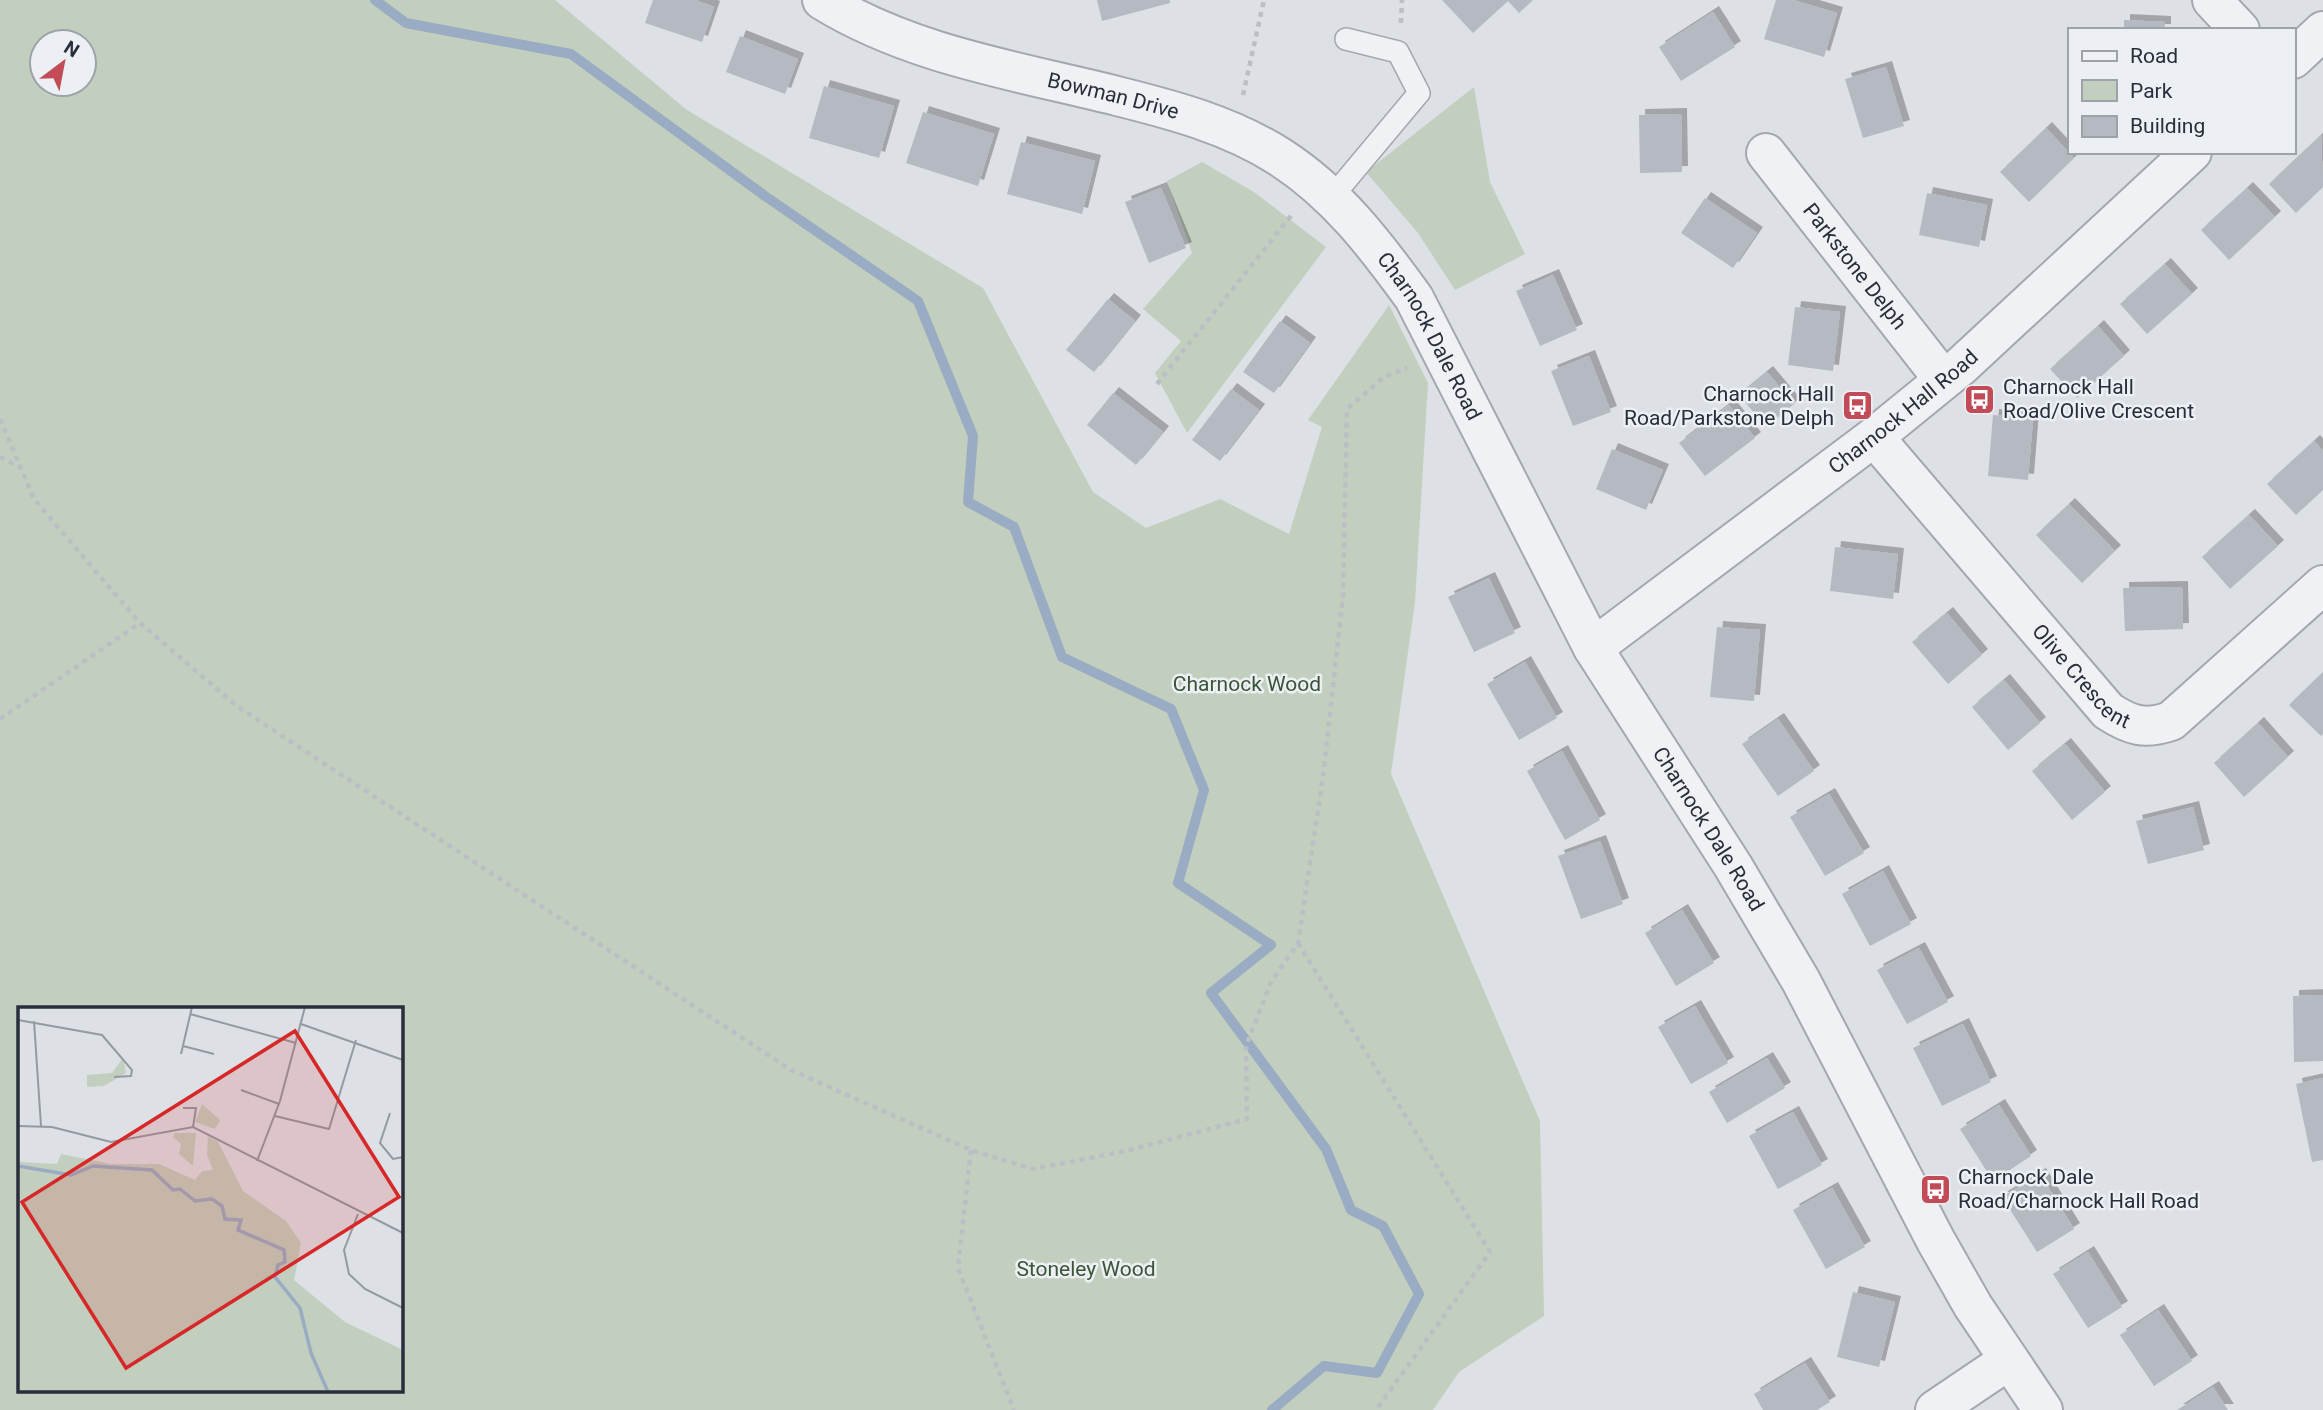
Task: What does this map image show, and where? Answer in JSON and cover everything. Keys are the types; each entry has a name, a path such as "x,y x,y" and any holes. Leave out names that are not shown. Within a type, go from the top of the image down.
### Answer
{"street":[{"name":"Bowman Drive","path":"821,0 853,19 930,50 1184,113 1235,134 1279,156 1324,190 1376,245"},
{"path":"2213,0 2238,28"},
{"path":"2295,57 2323,32"},
{"name":"Parkstone Delph","path":"1766,153 1943,379"},
{"name":"Charnock Hall Road","path":"1593,648 1874,437 1943,379 2190,154"},
{"name":"Charnock Dale Road","path":"1376,245 1414,298 1593,648 1733,866 1801,981 1936,1241 2043,1410"},
{"name":"Olive Crescent","path":"1874,437 2108,711 2129,724 2150,728 2171,721 2323,585"},
{"path":"1935,1410 2009,1360"}],"lane":[{"path":"1324,190 1419,93 1398,51 1346,39"}],"path":[{"path":"1235,134 1264,0"},
{"path":"1157,384 1324,190"},
{"path":"0,419 34,499 140,623 238,707 791,1070 971,1150 1033,1169 1126,1151 1247,1119 1246,1046 1271,982 1298,943 1323,777 1343,596 1347,409 1384,377 1444,354"},
{"path":"0,457 20,467"},
{"path":"0,719 140,623"},
{"path":"1298,943 1490,1252 1376,1410"},
{"path":"971,1150 958,1268 1014,1410"}],"green space":[{"path":"0,0 555,0 687,110 983,288 1093,492 1146,528 1220,499 1289,534 1322,427 1308,420 1389,305 1428,383 1415,602 1391,774 1540,1121 1544,1316 1459,1372 1433,1410 0,1410"},
{"path":"1474,87 1490,182 1525,254 1455,290 1418,233 1366,172"},
{"path":"1202,162 1254,192 1326,247 1187,433 1155,373 1181,341 1143,309 1192,253 1167,181"}],"building":[{"path":"653,0 695,0 714,7 702,42 645,23"},
{"path":"1097,0 1170,0 1170,3 1102,21"},
{"path":"1442,0 1533,0 1519,13 1508,1 1473,33"},
{"path":"1776,0 1793,0 1837,13 1824,57 1764,39"},
{"path":"1713,12 1735,47 1681,81 1659,47"},
{"path":"2124,20 2165,22 2165,28 2124,28"},
{"path":"740,36 798,59 785,94 726,72"},
{"path":"1886,67 1904,126 1863,138 1845,79"},
{"path":"824,86 894,106 879,158 809,138"},
{"path":"923,112 994,134 978,186 906,163"},
{"path":"1681,114 1682,172 1640,173 1639,115"},
{"path":"2046,128 2074,158 2029,202 2000,172"},
{"path":"2321,135 2323,187 2296,213 2269,184"},
{"path":"1021,142 1095,161 1082,214 1007,194"},
{"path":"1161,188 1186,248 1149,263 1125,202"},
{"path":"2247,188 2275,217 2229,260 2201,230"},
{"path":"1927,193 1987,205 1979,247 1919,235"},
{"path":"1705,198 1757,233 1733,268 1681,233"},
{"path":"2165,264 2192,294 2147,334 2120,304"},
{"path":"1553,275 1577,330 1540,346 1516,291"},
{"path":"1108,299 1135,321 1094,372 1066,350"},
{"path":"1795,307 1840,312 1833,371 1788,365"},
{"path":"1280,321 1310,343 1274,393 1243,372"},
{"path":"2098,326 2124,356 2077,398 2050,369"},
{"path":"1589,356 1611,412 1573,426 1551,371"},
{"path":"1767,372 1794,404 1766,427 1739,395"},
{"path":"1231,389 1259,410 1220,461 1192,440"},
{"path":"1113,393 1163,432 1136,465 1087,425"},
{"path":"1729,405 1755,438 1705,476 1679,443"},
{"path":"1993,415 2033,418 2028,480 1988,476"},
{"path":"2314,441 2323,451 2323,490 2296,515 2267,484"},
{"path":"1612,449 1663,470 1646,510 1596,489"},
{"path":"2069,504 2115,551 2082,583 2036,535"},
{"path":"2249,515 2278,546 2230,589 2202,557"},
{"path":"1835,547 1898,554 1893,599 1830,591"},
{"path":"1489,578 1515,633 1474,652 1448,597"},
{"path":"2182,587 2183,629 2125,631 2123,588"},
{"path":"1947,613 1982,655 1948,684 1912,642"},
{"path":"1717,627 1760,630 1754,701 1710,697"},
{"path":"1525,662 1557,718 1519,740 1487,684"},
{"path":"2323,672 2323,734 2321,736 2289,705"},
{"path":"2004,680 2040,723 2008,750 1972,707"},
{"path":"1778,719 1814,771 1778,796 1742,744"},
{"path":"2258,723 2288,757 2244,797 2214,763"},
{"path":"2065,744 2105,792 2072,820 2032,771"},
{"path":"1562,751 1600,820 1565,840 1527,771"},
{"path":"1829,794 1864,853 1825,876 1790,817"},
{"path":"2193,807 2204,850 2148,864 2136,821"},
{"path":"1600,841 1623,904 1581,919 1558,856"},
{"path":"1883,871 1911,924 1870,946 1842,894"},
{"path":"1682,910 1714,963 1676,986 1645,933"},
{"path":"1919,948 1948,1002 1907,1024 1877,970"},
{"path":"2323,995 2323,1061 2294,1062 2293,996"},
{"path":"1695,1006 1728,1063 1691,1084 1658,1027"},
{"path":"1963,1024 1991,1082 1942,1106 1913,1048"},
{"path":"1767,1058 1785,1088 1727,1123 1709,1092"},
{"path":"2323,1078 2323,1160 2312,1162 2296,1084"},
{"path":"1999,1105 2031,1156 1993,1181 1960,1129"},
{"path":"1793,1112 1822,1165 1778,1189 1749,1136"},
{"path":"2040,1174 2074,1229 2037,1252 2002,1197"},
{"path":"1832,1188 1865,1247 1826,1269 1793,1210"},
{"path":"2088,1252 2122,1307 2088,1328 2053,1274"},
{"path":"1853,1292 1895,1302 1879,1367 1837,1357"},
{"path":"2158,1310 2192,1361 2154,1386 2120,1335"},
{"path":"1805,1363 1830,1402 1817,1410 1763,1410 1754,1394"},
{"path":"2213,1387 2228,1410 2177,1410"}],"waterway":[{"path":"375,0 406,23 571,54 765,196 918,301 973,436 968,502 1014,527 1062,657 1171,709 1204,790 1178,883 1271,945 1211,993 1326,1149 1351,1210 1383,1226 1419,1294 1377,1373 1324,1366 1272,1410"}],"place":[{"name":"Charnock Hall Road/Olive Crescent","path":"1980,399"},
{"name":"Charnock Hall Road/Parkstone Delph","path":"1857,406"},
{"name":"Charnock Dale Road/Charnock Hall Road","path":"1935,1189"}],"park label":[{"name":"Charnock Wood","path":"1247,684"},
{"name":"Stoneley Wood","path":"1086,1269"}]}
